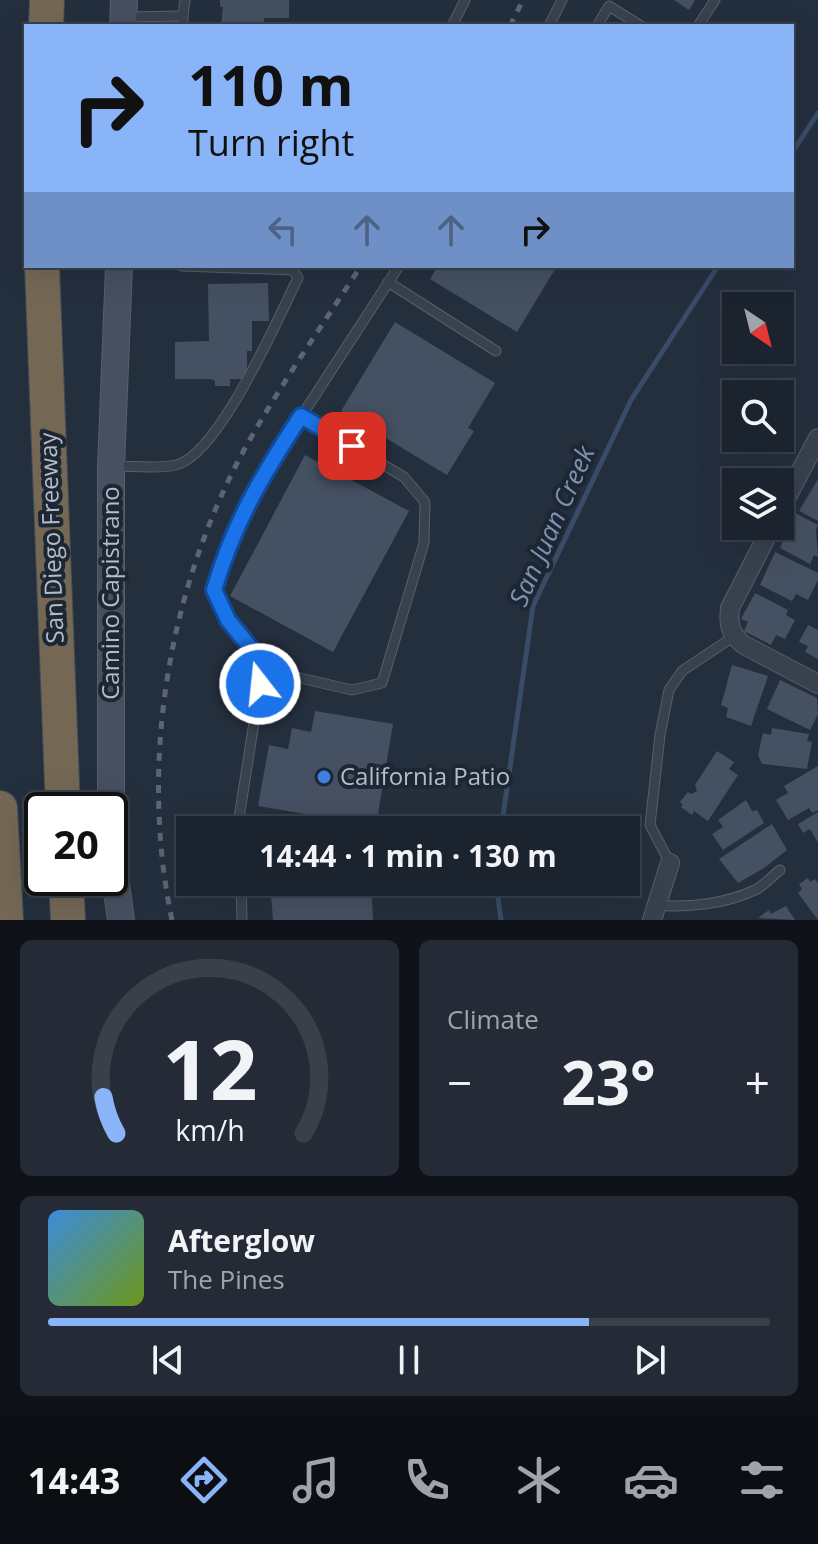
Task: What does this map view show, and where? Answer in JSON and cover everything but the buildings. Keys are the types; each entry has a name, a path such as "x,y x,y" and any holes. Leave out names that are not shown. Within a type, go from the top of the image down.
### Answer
{"highway":[{"path":"46,24 47,0"},
{"name":"San Diego Freeway","path":"42,268 62,792"},
{"path":"0,808 6,920"},
{"path":"67,896 68,920"}],"main road":[{"name":"Camino Capistrano","path":"119,268 111,467 111,794 121,920"}],"street":[{"path":"794,483 818,438"},
{"path":"765,540 730,608 728,622 733,637 818,684"},
{"path":"654,913 670,863"}],"lane":[{"path":"123,14 183,21 185,0"},
{"path":"453,24 465,0"},
{"path":"550,24 562,0"},
{"path":"699,24 715,0"},
{"path":"598,24 609,6 638,24"},
{"path":"111,467 178,465 200,450 244,388 298,278 293,270 254,268"},
{"path":"239,816 260,684 255,653 228,620 214,590 228,544 262,477 398,268"},
{"path":"388,282 496,351"},
{"path":"257,668 352,690 382,683 424,543 425,502 404,477 301,416"},
{"path":"670,863 650,825 660,735 669,690 682,671 733,637"},
{"path":"654,913 725,899 757,889 780,870"},
{"path":"241,896 242,920"}],"waterway":[{"name":"San Juan Creek","path":"794,150 818,113"},
{"name":"San Juan Creek","path":"503,816 533,606 631,400 717,268"},
{"name":"San Juan Creek","path":"498,896 501,920"}],"railway":[{"path":"511,24 523,0"},
{"path":"172,920 163,861 159,800 160,740 167,679 179,619 196,561 218,504 244,450 360,268"}],"place":[{"name":"California Patio","path":"324,777"}],"route":[{"path":"260,684 255,653 228,620 214,590 228,544 262,477 301,416 352,446"}]}
